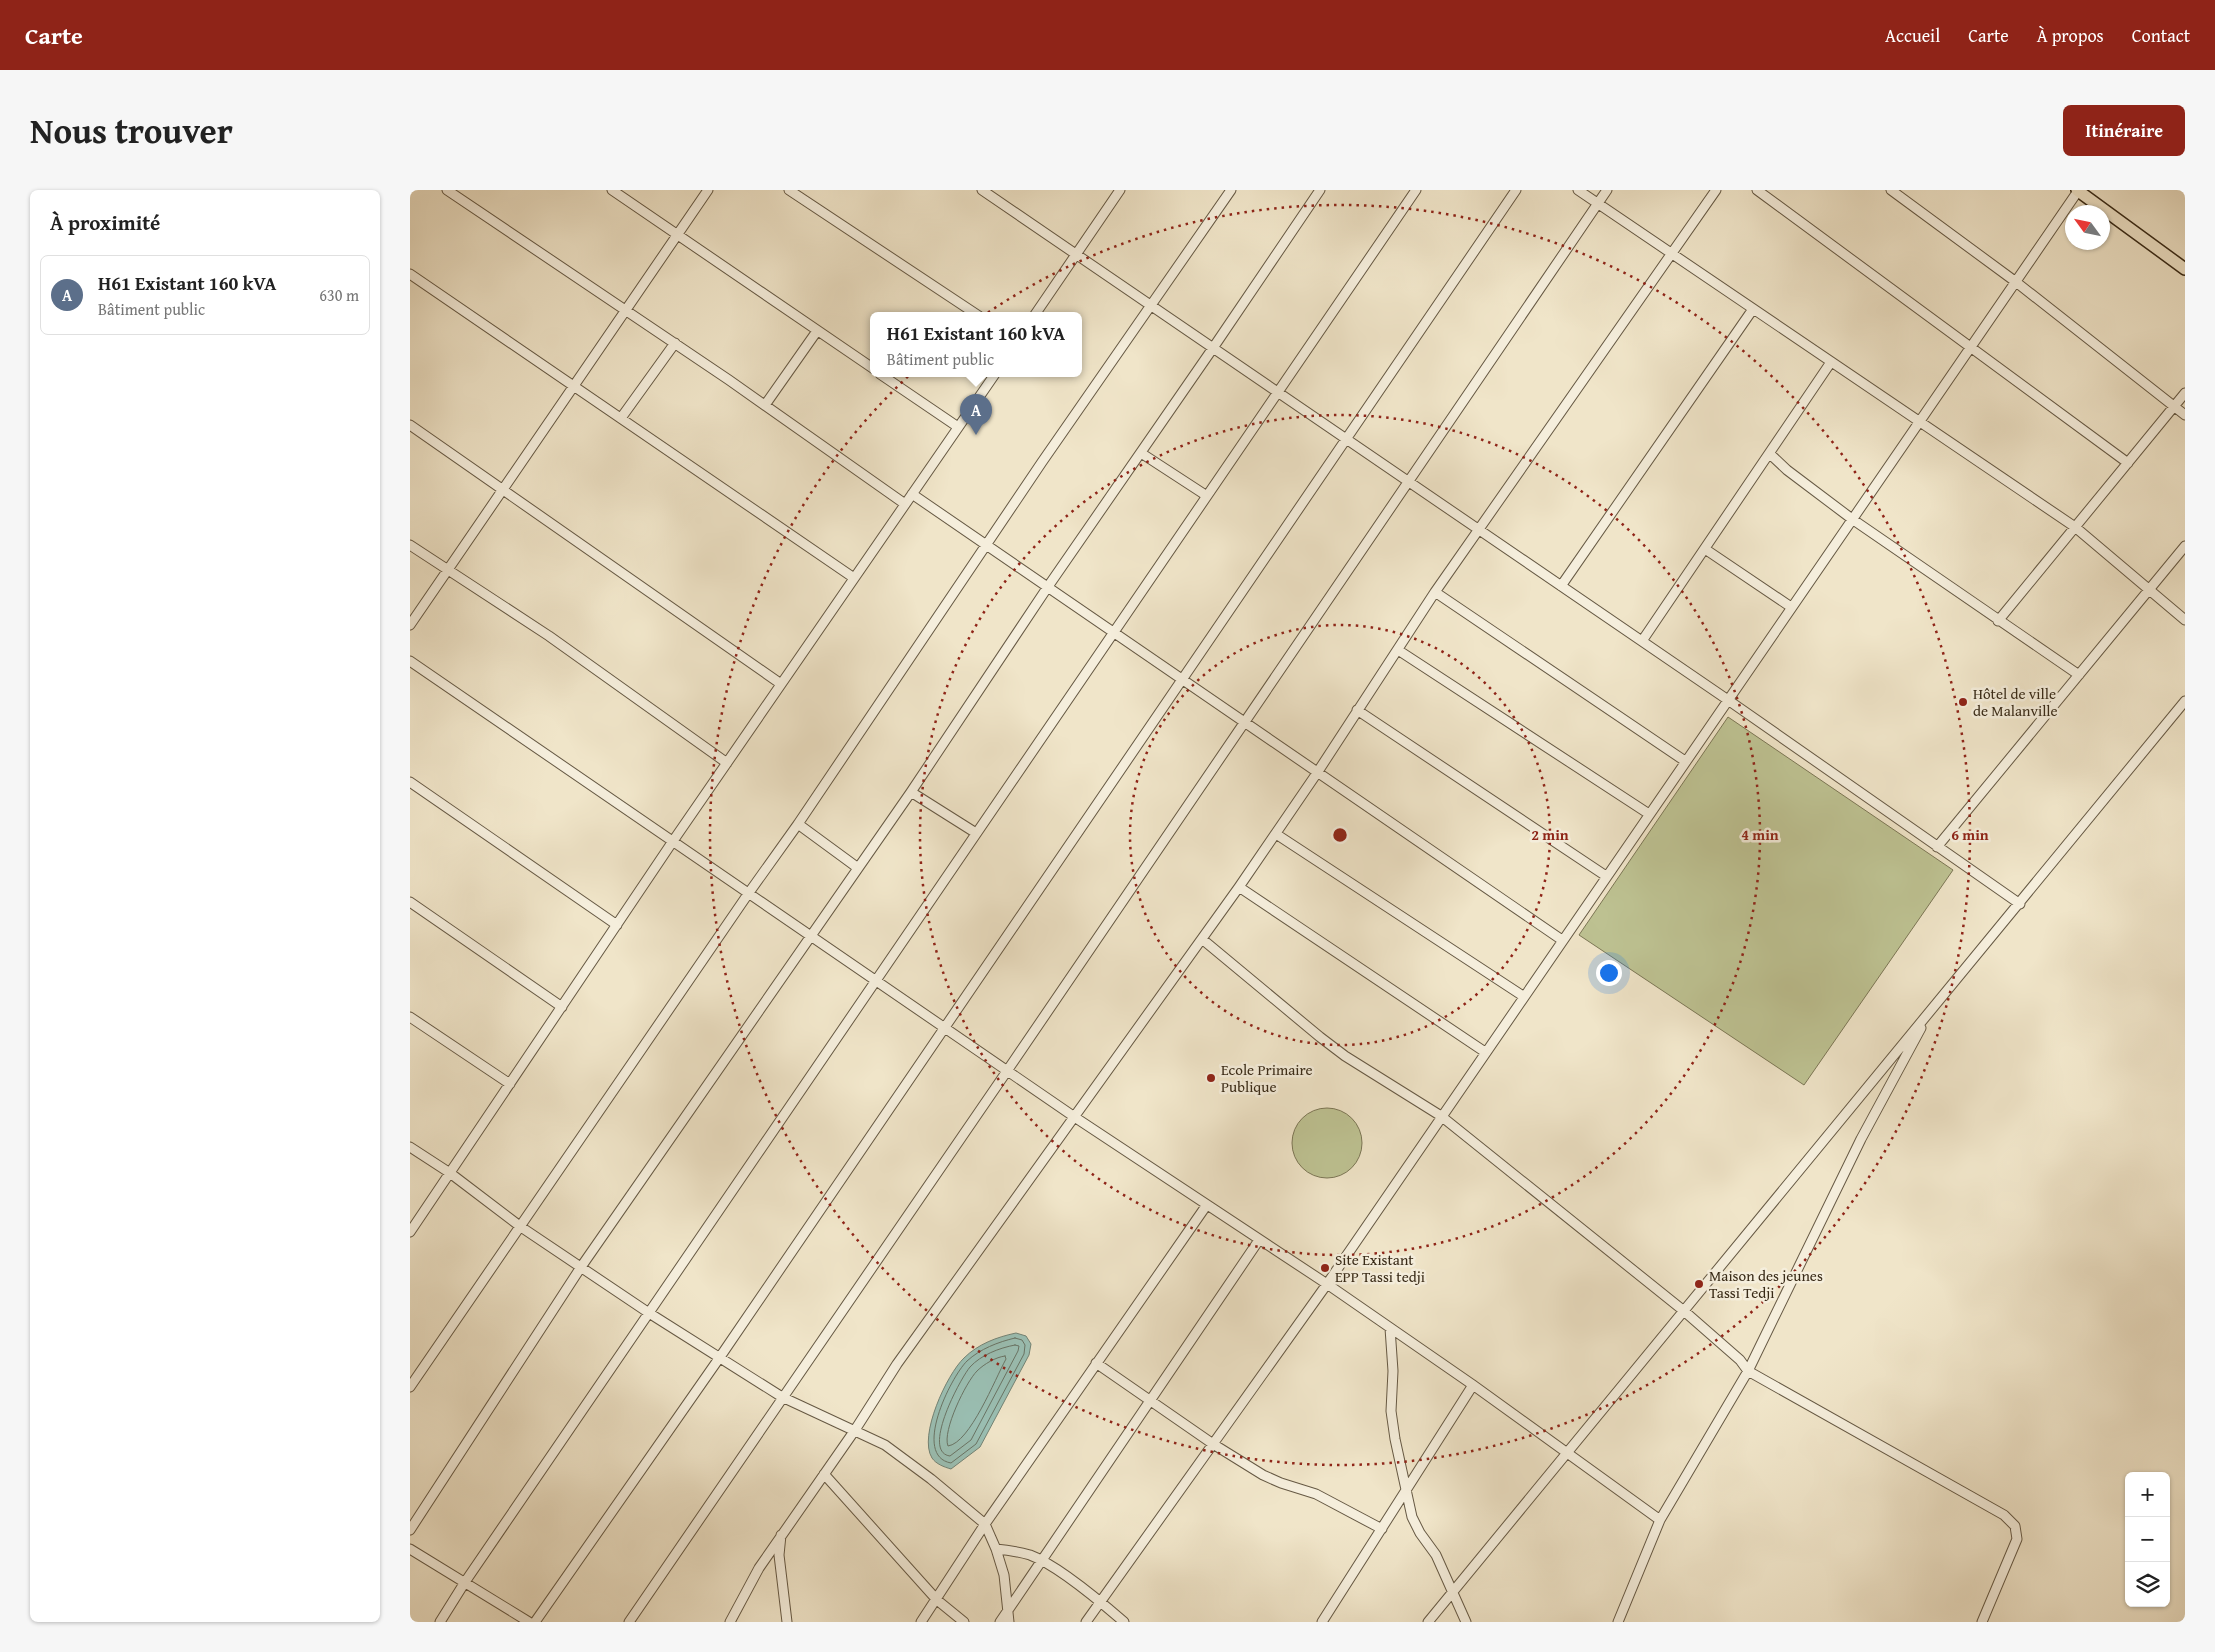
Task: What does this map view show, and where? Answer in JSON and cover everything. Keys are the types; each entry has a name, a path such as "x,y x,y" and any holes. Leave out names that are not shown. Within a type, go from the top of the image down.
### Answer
{"main road":[{"path":"2077,190 2185,269"}],"street":[{"path":"447,190 675,343 905,504"},
{"path":"612,190 870,366"},
{"path":"410,625 708,190"},
{"path":"789,190 973,312"},
{"path":"982,190 1348,438 1407,481 1728,700 2020,904"},
{"path":"1037,312 1120,190"},
{"path":"410,1387 798,824 1042,462 1231,190"},
{"path":"410,1530 581,1268 911,792 1047,588 1320,190"},
{"path":"440,1622 465,1582 1416,190"},
{"path":"535,1622 720,1357 1516,190"},
{"path":"1578,190 2075,527 2185,620"},
{"path":"629,1622 1008,1071 1407,481 1607,190"},
{"path":"730,1622 759,1568 781,1534 855,1430 897,1364 1076,1118 1276,834 1435,592 1716,190"},
{"path":"1757,190 2128,463"},
{"path":"1891,190 2016,282 2185,415"},
{"path":"1086,1622 1326,1284 1918,421 2016,282 2077,190"},
{"path":"410,274 854,578"},
{"path":"1561,586 1754,309"},
{"path":"765,405 817,331"},
{"path":"621,418 675,343"},
{"path":"1642,641 1831,362"},
{"path":"884,377 958,427"},
{"path":"410,1232 673,842 993,377"},
{"path":"1998,621 2185,393"},
{"path":"410,425 781,684"},
{"path":"1141,453 1207,496"},
{"path":"1770,454 1794,476 1852,519 2079,675"},
{"path":"912,494 1182,679 1243,724 1562,940"},
{"path":"410,545 549,636 727,763"},
{"path":"1937,847 2185,546"},
{"path":"1705,549 1791,607"},
{"path":"1435,592 1685,761"},
{"path":"1398,650 1648,814"},
{"path":"410,661 1076,1118 1326,1284 1473,1385 1660,1520"},
{"path":"1428,1622 2185,701"},
{"path":"1357,710 1606,876"},
{"path":"410,782 617,925"},
{"path":"911,792 976,833"},
{"path":"798,824 858,868"},
{"path":"1276,834 1523,996"},
{"path":"1239,887 1485,1052"},
{"path":"410,902 562,1007"},
{"path":"1202,939 1345,1056 1441,1116 1684,1311 1740,1360 1748,1372 2004,1515 2015,1526 2017,1539 1982,1622"},
{"path":"1618,1622 1660,1520 1748,1372 1861,1139 1932,1008"},
{"path":"410,1017 510,1084"},
{"path":"410,1147 450,1173 521,1227 581,1268 782,1397 885,1445 985,1524 996,1549 1004,1575 1009,1622"},
{"path":"922,1622 985,1524 1206,1206"},
{"path":"1000,1622 1259,1240"},
{"path":"1390,1328 1393,1372 1391,1411 1395,1439 1408,1488 1412,1517 1420,1533 1436,1556 1466,1622"},
{"path":"1096,1363 1213,1444 1263,1475 1316,1494 1382,1529"},
{"path":"1322,1622 1473,1385"},
{"path":"824,1474 937,1600 964,1622"},
{"path":"781,1534 779,1555 787,1622"},
{"path":"410,1549 529,1622"},
{"path":"996,1549 1016,1552 1042,1560 1100,1601 1124,1622"}],"green space":[{"path":"1728,717 1953,870 1804,1085 1579,935"},
{"path":"1327,1108 1346,1114 1356,1124 1362,1143 1356,1162 1346,1172 1327,1178 1308,1172 1298,1162 1292,1143 1298,1124 1308,1114"}],"water":[{"path":"1016,1333 1026,1336 1031,1344 1029,1355 980,1447 951,1469 938,1464 932,1458 929,1448 929,1435 936,1406 950,1377 964,1358 975,1349 995,1339"}],"place":[{"name":"H61 Existant 160 kVA","path":"976,435"},
{"name":"Hôtel de ville de Malanville","path":"1963,702"},
{"name":"Ecole Primaire Publique","path":"1211,1078"},
{"name":"Site Existant EPP Tassi tedji","path":"1325,1268"},
{"name":"Maison des jeunes Tassi Tedji","path":"1699,1284"}]}
